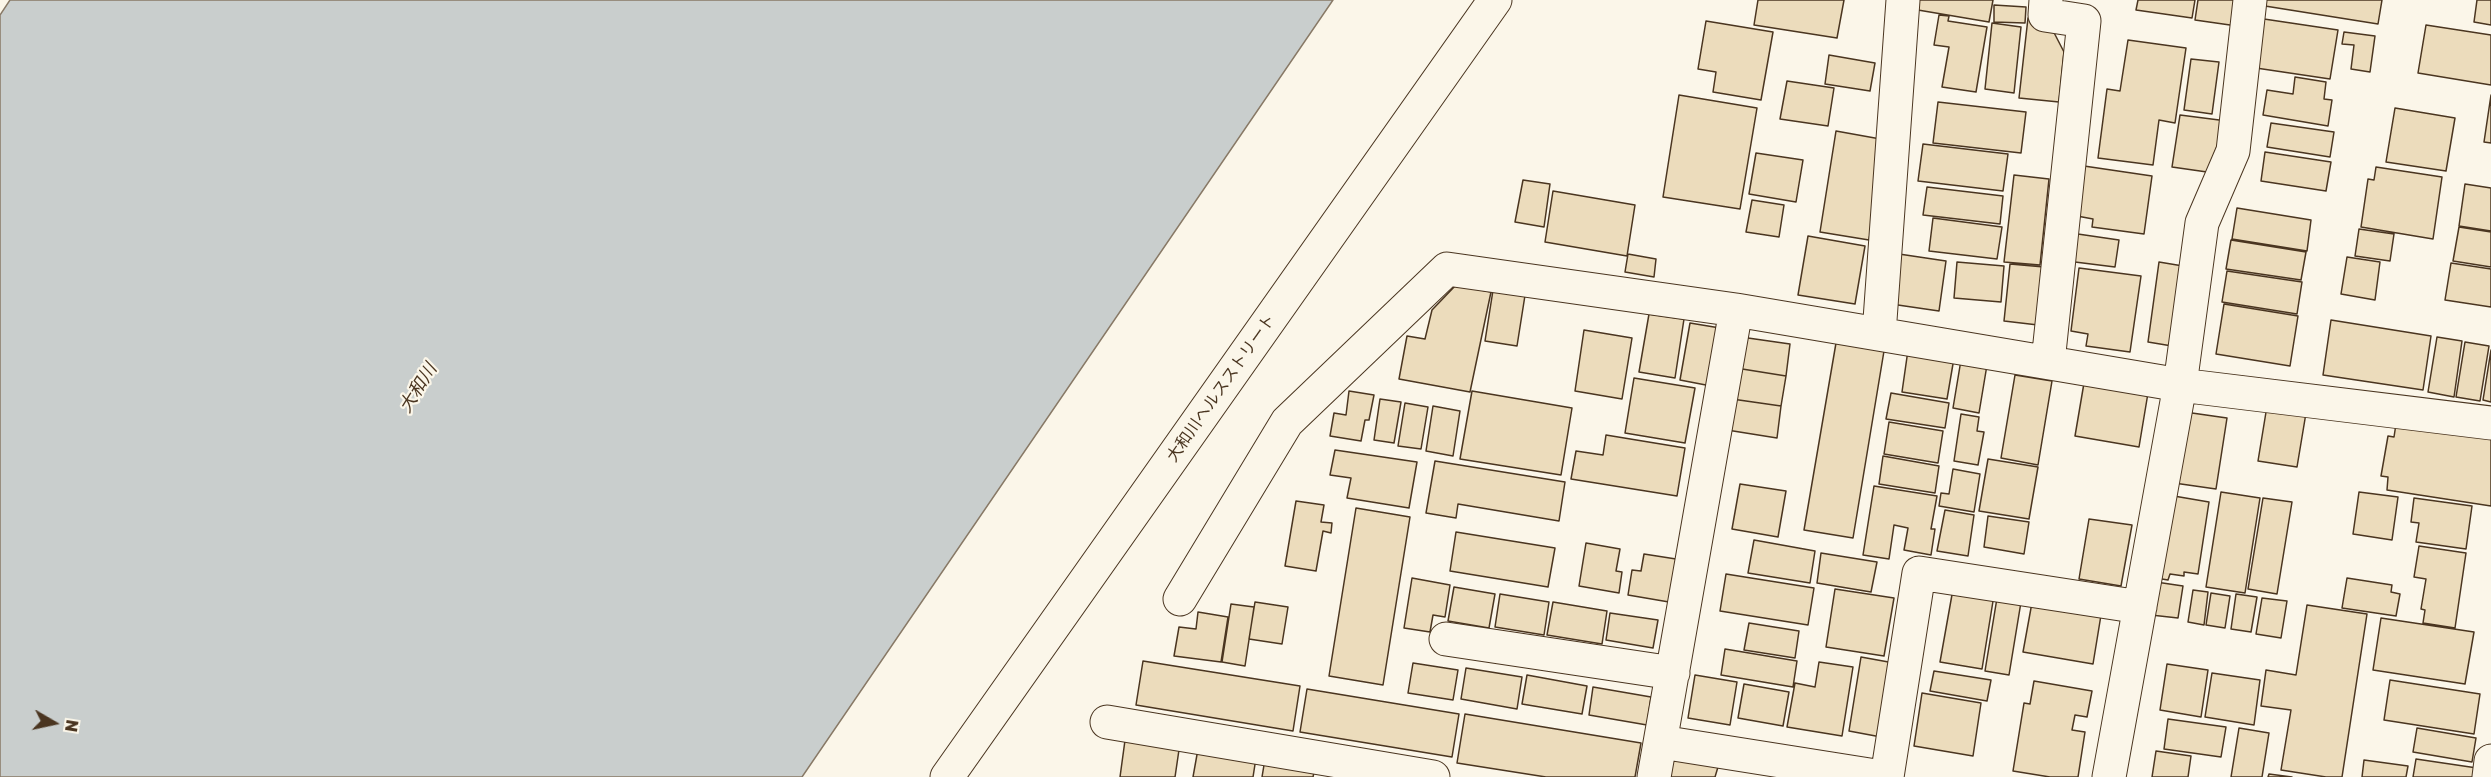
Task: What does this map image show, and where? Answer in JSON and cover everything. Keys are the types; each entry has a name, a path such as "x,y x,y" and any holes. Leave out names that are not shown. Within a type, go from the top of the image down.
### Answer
{"street":[{"name":"大和川ヘルスストリート","path":"947,777 1495,0"},
{"path":"1879,334 1903,0"},
{"path":"2046,0 2045,15 2084,21 2048,362"},
{"path":"2109,777 2180,385 2202,223 2233,151 2250,0"},
{"path":"1180,599 1287,422 1447,269 1736,310 2180,385 2491,423"},
{"path":"1653,777 1736,310"},
{"path":"1887,777 1919,573 2140,607"},
{"path":"1446,639 1673,673"},
{"path":"1107,722 1434,777"},
{"path":"1660,742 1882,777"},
{"path":"2489,777 2491,761"}],"water":[{"name":"大和川","path":"10,0 1333,0 802,777 0,777 0,15"}],"building":[{"path":"1758,0 1844,0 1837,38 1754,25"},
{"path":"1913,0 1993,0 1989,22 1912,9"},
{"path":"2138,0 2195,0 2192,18 2136,10"},
{"path":"2198,0 2241,0 2237,26 2195,20"},
{"path":"2266,0 2382,0 2378,24 2265,6"},
{"path":"2477,0 2491,0 2491,25 2474,22"},
{"path":"1994,5 2026,7 2025,23 1994,22"},
{"path":"1939,15 1949,16 1948,21 1987,27 1976,92 1942,87 1949,47 1934,45"},
{"path":"2028,18 2048,21 2064,52 2059,102 2019,98"},
{"path":"2264,19 2338,30 2330,79 2256,68"},
{"path":"1706,21 1773,32 1761,100 1713,92 1716,72 1698,69"},
{"path":"1992,23 2021,27 2014,93 1985,89"},
{"path":"2426,25 2491,35 2491,85 2418,73"},
{"path":"2344,32 2375,36 2370,72 2351,69 2354,45 2342,44"},
{"path":"2128,40 2186,48 2175,123 2159,120 2153,165 2098,158 2107,89 2120,91"},
{"path":"1829,55 1875,63 1870,91 1825,84"},
{"path":"2191,59 2219,62 2212,114 2184,110"},
{"path":"2295,77 2326,82 2324,99 2332,100 2328,126 2263,115 2267,90 2293,94"},
{"path":"1787,81 1834,88 1828,126 1780,119"},
{"path":"1679,95 1757,108 1740,209 1663,197"},
{"path":"2491,95 2491,143 2484,142"},
{"path":"1938,102 2026,112 2021,153 1933,143"},
{"path":"2395,108 2455,118 2446,171 2386,162"},
{"path":"2180,115 2227,121 2207,172 2172,167"},
{"path":"2271,123 2334,132 2330,157 2267,147"},
{"path":"1836,131 1886,140 1869,240 1820,232"},
{"path":"1923,144 2008,154 2003,191 1918,181"},
{"path":"2265,152 2331,162 2326,191 2261,181"},
{"path":"1756,153 1803,160 1796,202 1749,194"},
{"path":"2084,166 2152,176 2144,234 2092,227 2093,219 2077,216"},
{"path":"2376,167 2442,177 2433,239 2361,227 2368,179 2374,180"},
{"path":"2014,175 2049,179 2040,265 2004,262"},
{"path":"1523,180 1550,184 1544,227 1515,222"},
{"path":"2465,184 2491,188 2491,231 2459,226"},
{"path":"1927,187 2003,196 2000,224 1923,215"},
{"path":"1553,191 1635,205 1627,256 1545,242"},
{"path":"1752,200 1784,205 1779,237 1746,232"},
{"path":"2237,208 2311,220 2307,251 2232,239"},
{"path":"1933,218 2002,227 1997,259 1929,251"},
{"path":"2459,227 2491,232 2491,267 2453,261"},
{"path":"2359,229 2394,234 2390,261 2355,256"},
{"path":"2071,233 2119,240 2115,267 2067,261"},
{"path":"1808,236 1865,246 1855,304 1798,295"},
{"path":"2231,240 2306,252 2301,280 2226,269"},
{"path":"1628,254 1656,259 1654,277 1625,272"},
{"path":"1899,254 1946,261 1939,311 1891,304"},
{"path":"2347,257 2380,262 2375,300 2341,294"},
{"path":"1957,262 2004,266 2001,302 1954,298"},
{"path":"2159,262 2183,266 2172,346 2148,342"},
{"path":"2451,263 2491,269 2491,307 2445,300"},
{"path":"2010,264 2044,267 2038,325 2004,321"},
{"path":"2079,268 2141,276 2130,352 2086,346 2088,334 2071,331"},
{"path":"2227,271 2302,282 2297,314 2222,302"},
{"path":"1494,284 1526,289 1517,346 1485,341"},
{"path":"1456,285 1491,292 1470,392 1399,379 1407,336 1425,339 1432,310"},
{"path":"2224,304 2298,316 2290,366 2216,354"},
{"path":"1649,314 1684,319 1675,378 1639,372"},
{"path":"2331,320 2431,336 2423,390 2323,375"},
{"path":"1690,323 1720,328 1711,386 1680,380"},
{"path":"1584,330 1632,338 1622,399 1575,391"},
{"path":"1741,337 1790,344 1786,376 1736,368"},
{"path":"2437,337 2462,341 2454,397 2428,392"},
{"path":"2465,342 2489,346 2480,401 2456,397"},
{"path":"1836,343 1884,351 1853,538 1804,530"},
{"path":"1908,350 1954,358 1947,399 1902,392"},
{"path":"2491,350 2491,402 2483,400"},
{"path":"1961,360 1987,365 1979,413 1953,408"},
{"path":"1736,368 1786,376 1781,406 1732,399"},
{"path":"2015,375 2052,381 2038,465 2001,458"},
{"path":"1634,378 1695,388 1685,443 1625,433"},
{"path":"2084,383 2148,393 2139,447 2075,436"},
{"path":"1349,391 1374,395 1369,420 1365,420 1361,441 1330,436 1334,413 1346,415"},
{"path":"1472,391 1572,408 1561,475 1460,459"},
{"path":"1891,393 1949,403 1945,428 1886,419"},
{"path":"1380,399 1401,402 1394,443 1374,440"},
{"path":"1732,399 1781,406 1777,438 1727,430"},
{"path":"1405,403 1428,407 1421,449 1398,446"},
{"path":"1433,406 1460,411 1453,456 1426,451"},
{"path":"2267,406 2306,413 2297,467 2258,461"},
{"path":"2185,412 2227,418 2216,489 2174,483"},
{"path":"1961,414 1979,417 1977,431 1984,432 1978,465 1954,461"},
{"path":"1889,422 1943,431 1938,463 1884,454"},
{"path":"2396,424 2491,438 2491,506 2387,490 2388,477 2381,476 2388,436 2394,437"},
{"path":"1606,435 1685,448 1677,496 1571,479 1576,451 1603,455"},
{"path":"1335,450 1417,462 1409,508 1347,498 1351,478 1330,475"},
{"path":"1883,456 1939,466 1935,493 1879,484"},
{"path":"1988,459 2038,467 2029,519 1979,511"},
{"path":"1435,461 1565,482 1559,521 1458,504 1456,518 1426,513"},
{"path":"1953,469 1980,474 1974,512 1939,506 1941,493 1949,494"},
{"path":"1740,484 1786,491 1778,537 1732,529"},
{"path":"1874,486 1937,496 1931,529 1935,529 1931,555 1904,550 1908,528 1894,525 1889,559 1863,555"},
{"path":"2221,492 2260,498 2245,593 2206,587"},
{"path":"2359,492 2398,497 2392,540 2353,534"},
{"path":"2168,495 2209,502 2198,574 2184,572 2184,576 2170,574 2168,580 2156,578"},
{"path":"2263,498 2292,502 2277,594 2248,589"},
{"path":"2414,498 2472,506 2466,549 2416,542 2419,523 2411,522"},
{"path":"1296,501 1324,505 1321,522 1332,523 1331,533 1323,531 1316,571 1285,566"},
{"path":"1356,508 1410,517 1383,685 1329,676"},
{"path":"1945,510 1974,515 1968,556 1937,551"},
{"path":"1988,516 2029,522 2024,554 1984,547"},
{"path":"2089,519 2132,525 2121,586 2079,579"},
{"path":"1456,532 1555,548 1548,587 1450,571"},
{"path":"1754,540 1815,551 1810,583 1748,573"},
{"path":"1586,543 1620,549 1616,571 1622,572 1619,593 1579,586"},
{"path":"2419,546 2466,553 2455,628 2423,623 2425,610 2421,609 2426,579 2414,577"},
{"path":"1821,553 1877,562 1871,592 1817,583"},
{"path":"1644,554 1676,559 1669,602 1628,595 1632,570 1641,571"},
{"path":"1726,574 1814,588 1808,625 1720,611"},
{"path":"1412,578 1450,585 1445,617 1433,615 1430,632 1404,628"},
{"path":"2347,578 2392,585 2391,592 2400,594 2396,616 2342,608"},
{"path":"2156,582 2183,586 2178,618 2151,615"},
{"path":"1454,587 1495,594 1489,628 1448,621"},
{"path":"1835,589 1894,598 1884,656 1826,647"},
{"path":"1953,589 1994,595 1982,669 1940,662"},
{"path":"2193,590 2208,592 2204,625 2188,622"},
{"path":"1998,592 2022,596 2009,675 1985,671"},
{"path":"2211,593 2230,596 2225,628 2206,625"},
{"path":"1500,594 1549,602 1544,635 1495,627"},
{"path":"2236,594 2257,597 2251,632 2231,629"},
{"path":"2033,597 2102,609 2093,664 2023,652"},
{"path":"2262,598 2287,601 2281,638 2256,634"},
{"path":"1255,602 1288,607 1282,644 1249,639"},
{"path":"1553,602 1607,611 1602,644 1547,635"},
{"path":"1231,604 1254,607 1245,666 1222,662"},
{"path":"2307,605 2367,614 2342,777 2326,777 2281,770 2291,710 2261,706 2266,670 2296,675"},
{"path":"1198,612 1228,617 1221,662 1174,656 1179,627 1196,629"},
{"path":"1610,613 1658,620 1653,648 1606,640"},
{"path":"2381,618 2474,632 2465,684 2373,670"},
{"path":"1749,623 1799,631 1795,658 1744,650"},
{"path":"1725,649 1797,661 1793,687 1721,675"},
{"path":"1861,657 1894,663 1881,737 1849,731"},
{"path":"1143,661 1300,686 1293,731 1136,705"},
{"path":"1819,662 1853,667 1842,736 1787,727 1795,683 1815,687"},
{"path":"1413,663 1458,670 1453,700 1408,693"},
{"path":"2167,664 2208,670 2201,717 2160,710"},
{"path":"1466,668 1522,677 1517,709 1461,699"},
{"path":"1934,671 1991,680 1987,701 1930,691"},
{"path":"2212,673 2260,680 2254,725 2205,717"},
{"path":"1527,675 1587,686 1582,714 1522,704"},
{"path":"1695,675 1737,682 1730,725 1688,718"},
{"path":"2390,680 2480,694 2474,734 2384,720"},
{"path":"2034,681 2092,691 2087,717 2075,715 2072,730 2085,732 2078,777 2050,777 2013,771 2024,703 2030,704"},
{"path":"1744,684 1789,692 1783,726 1738,718"},
{"path":"1593,687 1651,697 1647,725 1589,715"},
{"path":"1307,689 1459,714 1452,757 1300,732"},
{"path":"1922,693 1981,703 1973,756 1914,746"},
{"path":"1465,714 1641,743 1635,777 1546,777 1457,763"},
{"path":"2168,719 2226,727 2221,757 2164,749"},
{"path":"2239,728 2269,733 2262,777 2231,777"},
{"path":"2417,728 2476,738 2472,762 2413,752"},
{"path":"1126,733 1180,743 1175,777 1120,777"},
{"path":"1198,749 1256,758 1253,777 1193,777"},
{"path":"2156,751 2191,756 2188,777 2152,777"},
{"path":"1663,756 1718,767 1715,777 1659,777"},
{"path":"1265,759 1315,768 1313,777 1262,777"},
{"path":"2416,759 2477,768 2476,777 2413,777"},
{"path":"2364,760 2408,766 2406,777 2362,777"},
{"path":"2269,774 2292,777 2268,777"}]}
